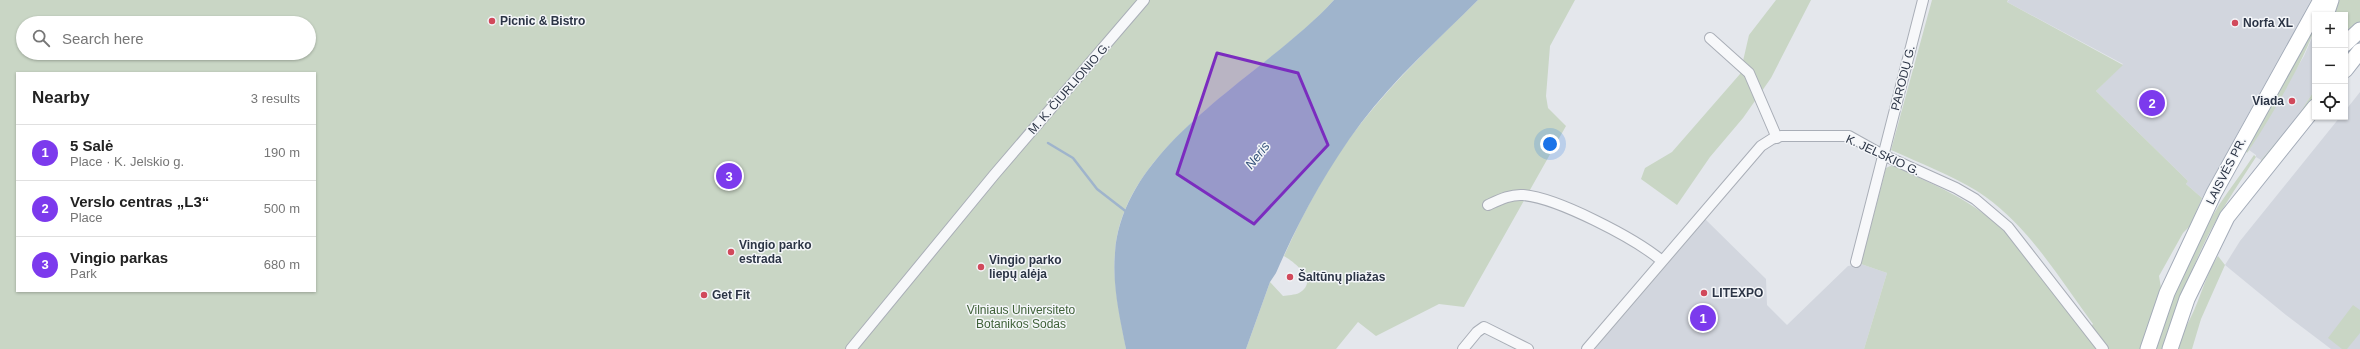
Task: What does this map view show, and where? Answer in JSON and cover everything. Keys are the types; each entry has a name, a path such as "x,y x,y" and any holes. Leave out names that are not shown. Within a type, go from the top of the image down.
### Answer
{"main road":[{"name":"LAISVĖS PR.","path":"2148,349 2167,293 2214,193 2321,0"},
{"path":"2327,12 2331,0"},
{"path":"2348,41 2360,30"},
{"path":"2348,66 2360,51"},
{"name":"LAISVĖS PR.","path":"2170,349 2187,299 2227,217 2312,111"}],"street":[{"name":"M. K. ČIURLIONIO G.","path":"851,349 994,175 1144,0"},
{"name":"PARODŲ G.","path":"1856,262 1923,0"},
{"path":"1710,38 1749,73 1777,138"},
{"name":"K. JELSKIO G.","path":"1587,349 1661,260 1761,146 1777,138 1849,136 1883,155 1956,188 1992,213 2023,245 2103,349"},
{"path":"1488,205 1511,195 1523,195 1545,200 1578,213 1622,235 1648,249 1661,260"},
{"path":"1463,349 1477,332 1484,327 1528,349"}],"highlighted area":[{"path":"1217,53 1298,73 1328,145 1254,224 1177,174"}],"shaded area":[{"path":"2009,0 2311,0 2202,198 2186,184 2188,181 2096,91 2123,64 2007,2"},
{"path":"2312,38 2312,94 2295,120 2261,160 2249,150 2304,56"},
{"path":"2360,92 2360,349 2331,349 2286,315 2225,265 2240,241 2338,120 2348,120 2348,107"},
{"name":"LITEXPO","path":"1704,218 1766,279 1767,305 1787,325 1848,266 1861,264 1887,273 1864,349 1594,349"}],"green space":[{"name":"Vilniaus Universiteto Botanikos Sodas","path":"0,0 1334,0 1306,28 1202,113 1170,144 1143,178 1124,214 1115,253 1114,265 1116,289 1126,349 0,349"},
{"path":"1478,0 1575,0 1550,46 1546,96 1548,108 1566,126 1464,307 1439,304 1376,336 1358,322 1336,349 1246,349 1270,282 1283,296 1297,294 1305,288 1307,283 1303,272 1299,267 1284,256 1309,203 1339,153 1350,137 1389,90"},
{"path":"1776,0 1811,0 1771,78 1743,118 1710,157 1677,205 1641,179 1645,168 1672,152 1740,74 1749,35"},
{"path":"1932,0 2008,0 2007,2 2123,65 2096,91 2188,181 2186,184 2202,198 2191,225 2183,233 2159,276 2161,288 2140,349 2109,349 2090,327 2093,324 2041,252 2027,235 1995,204 1977,191 1957,180 1891,150"},
{"path":"2336,0 2360,0 2360,24 2348,36 2348,12 2330,12"},
{"path":"2312,28 2312,35 2287,88 2247,153 2246,151"},
{"path":"2312,94 2312,104 2261,164 2261,160 2295,120"},
{"path":"2254,155 2256,157 2220,214 2201,250 2186,287 2165,349 2155,349 2174,293 2200,239 2219,205"},
{"path":"1890,166 1899,168 1957,196 1992,220 2015,242 2097,349 1864,349 1887,273 1861,264 1886,168"},
{"path":"2218,256 2225,265 2201,319 2192,349 2175,349 2194,311 2210,271"},
{"path":"2353,305 2360,310 2360,333 2347,349 2342,349 2328,338"}],"water":[{"name":"Neris","path":"1334,0 1478,0 1388,90 1361,123 1336,159 1314,196 1276,273 1270,282 1246,349 1126,349 1116,289 1114,265 1115,253 1124,213 1143,177 1170,144 1202,113 1305,28"}],"waterway":[{"path":"1048,143 1073,158 1097,189 1128,213"}],"place":[{"name":"Picnic & Bistro","path":"492,21"},
{"name":"Norfa XL","path":"2235,23"},
{"name":"Viada","path":"2292,101"},
{"name":"Verslo centras „L3“","path":"2152,103"},
{"name":"Vingio parkas","path":"729,176"},
{"name":"Vingio parko estrada","path":"731,252"},
{"name":"Vingio parko liepų alėja","path":"981,267"},
{"name":"Šaltūnų pliažas","path":"1290,277"},
{"name":"LITEXPO","path":"1704,293"},
{"name":"Get Fit","path":"704,295"},
{"name":"5 Salė","path":"1703,318"}]}
